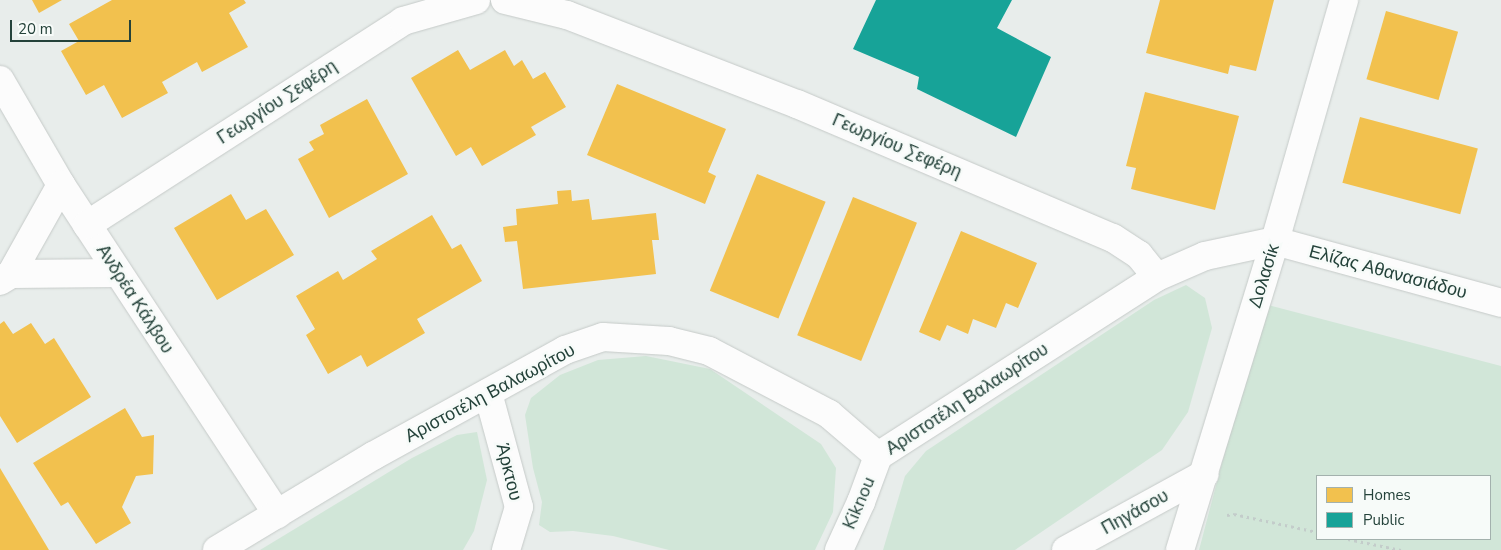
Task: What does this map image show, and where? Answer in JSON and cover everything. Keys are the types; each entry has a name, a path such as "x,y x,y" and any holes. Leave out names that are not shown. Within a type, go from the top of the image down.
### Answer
{"street":[{"name":"Γεωργίου Σεφέρη","path":"87,225 403,21 476,0"},
{"name":"Γεωργίου Σεφέρη","path":"505,0 567,14 788,100 1113,238 1139,255 1157,278"},
{"name":"Δολασίκ","path":"1180,550 1205,474 1275,241 1344,0"},
{"name":"Ανδρέα Κάλβου","path":"0,80 61,185 277,514"},
{"path":"5,278 61,185"},
{"path":"1157,278 1205,256 1275,241"},
{"name":"Ελίζας Αθανασιάδου","path":"1275,241 1501,303"},
{"path":"5,278 118,273"},
{"name":"Αριστοτέλη Βαλαωρίτου","path":"218,550 373,456 565,350 603,337 669,341 710,351 829,414 878,456 1157,278"},
{"name":"Άρκτου","path":"488,393 519,507 506,550"},
{"name":"Kiknou","path":"839,550 861,502 878,456"},
{"name":"Πηγάσου","path":"1066,550 1205,474"}],"path":[{"path":"1189,518 1234,514 1316,532"},
{"path":"1353,540 1401,550"}],"green space":[{"path":"1186,285 1205,298 1212,328 1188,412 1162,450 1015,550 883,550 905,476 926,451 1154,300"},
{"path":"1264,304 1501,366 1501,550 1199,550"},
{"path":"646,356 710,369 821,444 836,468 833,512 815,550 669,550 613,536 573,531 550,532 539,525 542,502 533,468 525,415 531,398 560,375 598,360"},
{"path":"477,432 487,480 474,531 463,550 260,550 412,458 457,435"}],"building: Homes":[{"path":"32,0 62,0 39,13"},
{"path":"112,0 244,0 246,3 229,13 248,47 202,72 197,62 162,82 168,93 122,118 104,85 86,95 61,51 79,41 69,24"},
{"path":"1160,0 1274,0 1256,71 1230,65 1228,74 1146,53"},
{"path":"1386,11 1458,32 1439,100 1366,79"},
{"path":"458,50 470,70 505,50 514,66 522,60 533,79 545,72 566,107 531,127 536,135 482,166 471,147 456,156 411,78"},
{"path":"617,84 726,129 708,172 716,176 705,204 587,155"},
{"path":"1145,92 1239,116 1215,210 1131,189 1136,168 1126,166"},
{"path":"367,99 408,174 329,218 298,159 314,150 309,142 324,134 320,125"},
{"path":"1360,117 1478,149 1460,214 1342,183"},
{"path":"757,174 826,202 778,319 710,291"},
{"path":"571,190 572,201 589,199 592,220 656,213 659,240 652,240 656,274 523,289 517,241 505,242 503,227 517,225 516,209 558,204 557,191"},
{"path":"231,194 246,220 266,209 294,255 217,300 174,228"},
{"path":"853,197 917,223 861,361 797,335"},
{"path":"432,215 452,249 461,244 482,281 417,319 425,333 367,367 361,355 328,374 306,335 315,329 296,296 338,271 343,280 377,259 371,251"},
{"path":"961,231 1037,263 1018,308 1006,303 996,328 973,319 968,334 947,325 940,341 919,332"},
{"path":"4,321 13,334 31,323 45,344 54,338 91,397 17,443 0,416 0,324"},
{"path":"125,408 142,437 154,435 153,474 136,476 122,507 131,523 96,544 68,502 61,506 33,463"},
{"path":"0,468 49,550 0,550"}],"building: Public":[{"path":"876,0 1012,0 997,28 1051,57 1016,137 917,89 919,77 853,49"}]}
